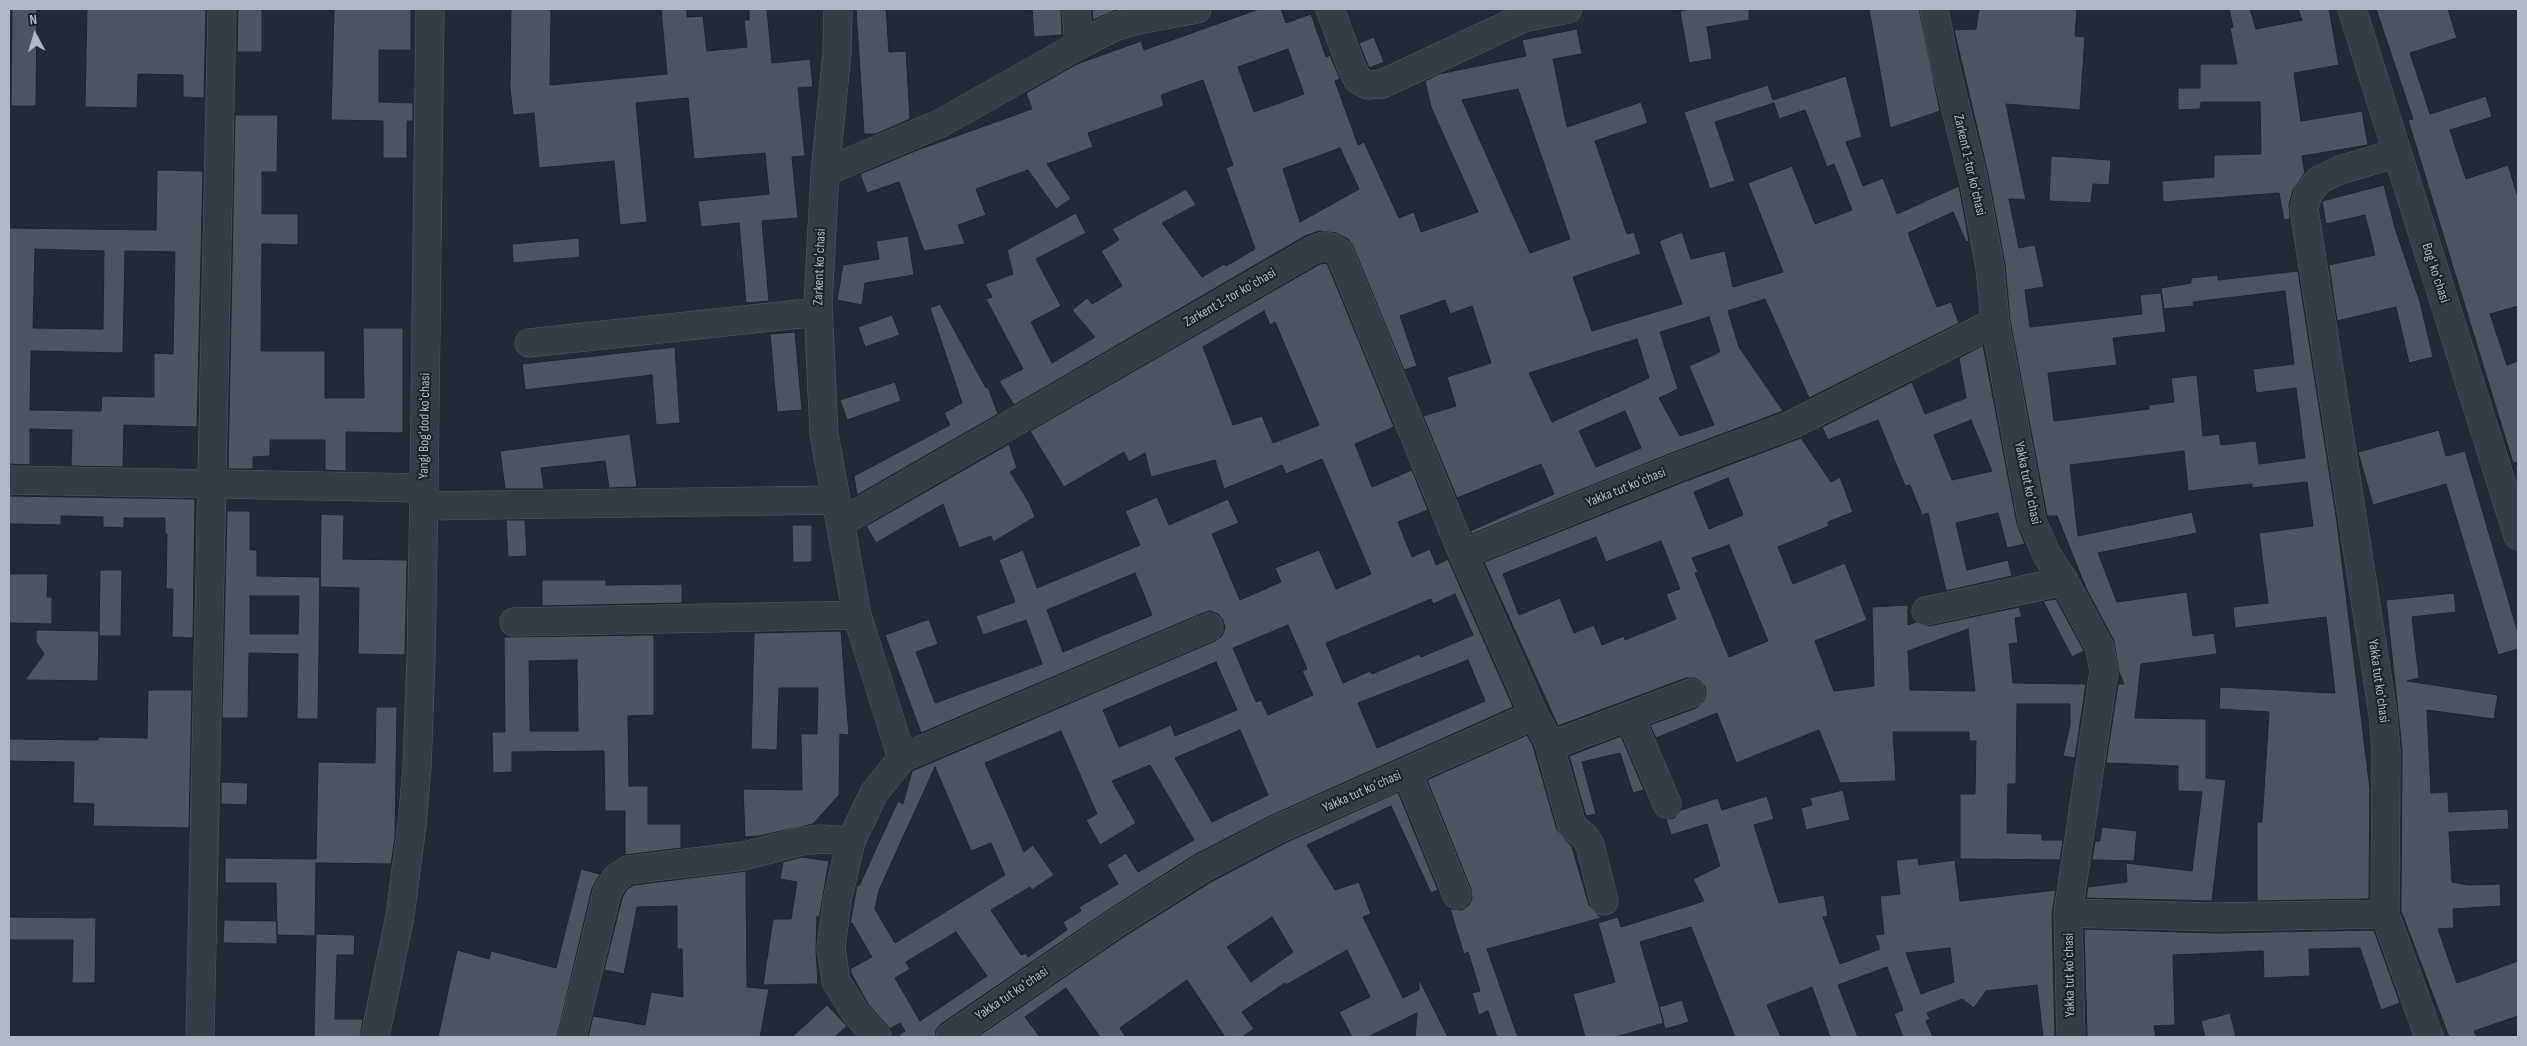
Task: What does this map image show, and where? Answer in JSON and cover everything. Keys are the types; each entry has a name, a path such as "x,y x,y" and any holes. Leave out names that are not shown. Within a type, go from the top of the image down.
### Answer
{"street":[{"path":"200,1037 210,484 222,9"},
{"name":"Yangi Bogʻdod koʻchasi","path":"9,480 210,484 424,497 430,9"},
{"name":"Zarkent koʻchasi","path":"838,9 837,53 825,172 818,312 824,434 857,615 902,758"},
{"path":"1076,9 1079,45"},
{"path":"825,172 941,123 1079,45 1114,28 1138,20 1197,9"},
{"path":"1330,9 1351,66 1358,80 1368,86 1382,84 1523,14 1568,9"},
{"name":"Zarkent 1-tor koʻchasi","path":"1934,9 1945,65 1973,177 1990,267 1995,322"},
{"name":"Bogʻ koʻchasi","path":"2352,9 2518,536"},
{"name":"Yakka tut koʻchasi","path":"2397,153 2340,170 2319,180 2308,194 2304,209 2383,714 2386,751 2385,914 2429,1037"},
{"name":"Zarkent 1-tor koʻchasi","path":"838,512 1324,246 1338,252 1343,261 1463,554"},
{"path":"528,343 818,312"},
{"name":"Yakka tut koʻchasi","path":"1463,554 1675,468 1792,425 1995,322 2032,521 2047,555 2064,581 2100,648 2104,671 2068,913 2071,1037"},
{"path":"375,1037 400,916 413,816 421,658 424,497 838,512"},
{"path":"1463,554 1534,715 1550,746 1570,821 1576,832 1585,837 1590,845 1604,900"},
{"path":"1926,611 2064,581"},
{"path":"514,622 857,615"},
{"path":"877,1037 855,1012 836,981 830,948 837,900 851,841 874,793 902,758 1209,627"},
{"path":"1550,746 1690,693"},
{"name":"Yakka tut koʻchasi","path":"950,1037 1116,923 1203,868 1278,829 1534,715"},
{"path":"1630,717 1666,804"},
{"path":"1407,772 1458,895"},
{"path":"572,1037 607,892 616,878 628,870 744,856 802,841 822,839 851,841"},
{"name":"Yakka tut koʻchasi","path":"2068,913 2216,917 2385,914"}],"building":[{"path":"12,9 37,9 36,106 11,106"},
{"path":"87,9 206,9 204,98 183,97 183,75 138,74 137,108 85,107"},
{"path":"238,9 262,9 262,52 237,52"},
{"path":"334,9 411,9 411,50 379,50 379,102 413,103 413,121 407,121 407,158 383,158 383,121 331,120"},
{"path":"511,9 551,9 550,85 667,74 661,9 687,9 687,17 703,16 707,51 747,47 744,20 749,20 749,9 767,9 772,63 810,59 813,87 798,88 805,156 792,157 798,218 762,221 769,301 746,303 739,223 701,227 698,201 769,194 765,153 694,159 688,98 636,103 647,222 620,225 614,161 539,168 534,113 513,115 510,88"},
{"path":"856,9 886,9 889,52 906,51 910,119 876,134 864,134"},
{"path":"1032,9 1061,9 1062,35 1034,37"},
{"path":"1092,9 1114,9 1114,11 1093,20"},
{"path":"1259,9 1281,9 1286,23 1311,14 1326,57 1330,55 1340,79 1335,81 1358,145 1364,142 1399,218 1414,212 1421,232 1478,212 1431,107 1425,81 1439,74 1526,56 1522,40 1577,29 1582,54 1553,59 1567,127 1641,102 1648,123 1595,141 1627,234 1634,232 1641,254 1573,277 1592,331 1682,304 1659,241 1682,232 1691,259 1725,251 1733,287 1783,272 1748,183 1792,166 1815,224 1852,210 1834,164 1827,167 1805,110 1779,119 1774,103 1715,122 1735,181 1710,189 1684,112 1768,85 1773,100 1846,76 1862,137 1846,142 1863,186 1883,178 1897,214 1959,186 1969,241 1966,242 1953,212 1908,233 1937,307 1951,302 1959,323 1809,398 1765,299 1728,311 1739,347 1783,411 1669,454 1472,534 1470,531 1554,494 1541,464 1457,498 1423,416 1456,406 1447,377 1491,363 1472,306 1450,314 1445,300 1400,316 1417,366 1404,370 1353,246 1348,239 1336,233 1319,231 1305,236 1014,405 999,381 1023,369 986,299 992,297 985,284 1013,274 1007,250 1076,213 1086,233 1036,259 1061,306 1031,322 1052,363 1095,337 1072,310 1087,298 1092,304 1122,286 1101,251 1119,240 1112,229 1186,189 1196,205 1162,223 1202,277 1255,249 1226,168 1233,165 1203,80 1161,95 1164,106 1088,133 1093,147 1047,164 1071,199 1056,209 1028,170 976,189 986,215 958,225 965,244 924,251 899,182 867,193 860,174 920,149 1032,109 1026,93 1077,64 1141,41 1144,50","holes":["1288,49 1304,94 1254,112 1238,67","1518,89 1570,239 1530,253 1462,100","1340,148 1359,189 1300,222 1283,169","1709,317 1720,352 1689,366 1714,425 1680,436 1659,398 1678,389 1660,332","1637,339 1649,378 1552,422 1529,373","1625,411 1641,448 1596,467 1579,431"]},
{"path":"1690,9 1749,9 1749,20 1707,27 1712,59 1689,63 1680,11"},
{"path":"1869,9 1919,9 1940,111 1890,128"},
{"path":"1979,9 2077,9 2075,36 2085,37 2080,110 2006,104 2026,200 2009,199 2019,248 2035,245 2044,287 2025,290 2030,327 2142,314 2140,295 2161,293 2166,332 2113,338 2117,365 2048,373 2054,421 2149,409 2149,405 2174,402 2171,378 2197,375 2203,436 2219,434 2221,445 2256,441 2259,464 2305,458 2296,388 2256,393 2253,369 2294,364 2285,291 2193,302 2194,306 2164,309 2161,288 2191,283 2191,278 2218,275 2218,280 2298,271 2337,522 2370,789 2369,899 2257,901 2257,822 2262,822 2269,712 2219,709 2220,687 2335,693 2326,617 2235,628 2233,607 2268,603 2259,533 2313,526 2307,482 2252,488 2252,484 2188,491 2184,451 2070,465 2078,536 2192,512 2197,533 2098,553 2117,602 2187,592 2193,636 2214,633 2217,654 2141,664 2135,718 2206,719 2206,778 2226,780 2212,901 2086,898 2088,887 2127,882 2126,863 2192,871 2202,792 2178,791 2178,766 2106,763 2118,684 2124,684 2119,672 2114,641 2086,588 2057,516 2047,516 2010,320 2005,264 1988,174 1954,30 1976,29"},
{"path":"2229,9 2250,9 2256,29 2302,20 2298,9 2329,9 2339,65 2294,73 2301,121 2362,111 2368,145 2302,156 2305,173 2293,190 2289,205 2290,219 2284,220 2279,193 2163,202 2162,181 2214,177 2214,155 2261,154 2260,102 2201,102 2200,109 2178,110 2178,88 2200,88 2200,64 2237,64 2230,28 2233,27"},
{"path":"2376,9 2448,9 2457,38 2410,53 2430,114 2486,96 2492,117 2450,130 2466,179 2508,165 2518,197 2518,306 2490,314 2507,365 2518,361 2518,462 2513,463 2408,120 2413,119"},
{"path":"1374,37 1384,62 1369,68 1359,43"},
{"path":"235,115 278,115 277,172 262,172 262,214 298,214 298,245 262,244 261,351 325,351 325,398 364,398 363,328 403,328 403,433 346,432 346,471 325,470 325,440 270,440 270,456 253,457 253,469 228,469"},
{"path":"2051,156 2111,160 2109,185 2093,184 2091,203 2049,201"},
{"path":"157,170 203,171 197,427 124,425 123,467 71,466 72,430 30,429 30,465 9,464 9,228 156,230","holes":["35,249 104,251 103,329 33,328","125,251 175,252 173,354 154,353 154,397 102,396 101,411 30,410 31,351 123,353"]},
{"path":"2384,185 2395,228 2420,302 2433,357 2409,363 2396,307 2337,321 2329,265 2375,255 2365,215 2326,224 2322,201"},
{"path":"908,236 914,275 865,283 862,305 837,300 843,265 879,259 876,241"},
{"path":"579,238 580,257 513,263 512,244"},
{"path":"1327,263 1394,427 1355,444 1372,487 1412,470 1428,510 1398,522 1412,557 1430,549 1436,565 1448,559 1513,707 1272,815 1196,854 1108,910 941,1024 936,1030 935,1037 897,1037 905,1031 900,1023 890,1029 868,1004 851,973 850,969 872,957 852,923 850,924 857,885 859,886 898,801 903,804 912,771 1215,641 1222,636 1225,628 1223,620 1218,614 1210,611 1203,613 921,733 885,635 929,619 938,644 916,652 935,703 1042,664 1026,620 983,635 976,616 1015,602 999,560 1023,550 1037,588 1140,545 1125,511 1157,497 1169,525 1228,499 1239,523 1212,534 1240,600 1281,582 1275,568 1319,550 1336,589 1371,574 1322,459 1286,474 1282,465 1224,489 1215,460 1151,477 1145,453 1129,462 1124,452 1064,487 1030,431 1320,264","holes":["1264,311 1270,325 1275,322 1319,425 1273,443 1262,416 1233,425 1203,347","1135,573 1152,615 1063,652 1047,610","1455,594 1473,635 1421,657 1419,654 1372,674 1370,671 1343,683 1326,643 1431,599 1433,604","1288,625 1307,669 1302,671 1313,695 1268,715 1261,700 1256,702 1233,648","1468,660 1485,701 1377,748 1358,703","1216,662 1237,710 1175,736 1171,725 1119,747 1103,710","1240,730 1268,795 1212,822 1175,758","1061,731 1097,814 1086,820 1100,845 1136,823 1112,781 1150,765 1194,840 1138,872 1126,853 1107,865 1118,884 1079,907 1081,911 1063,922 1067,930 1028,957 1026,953 1021,955 991,910 1030,887 1032,890 1054,875 1033,845 1024,852 985,763","935,767 971,851 991,843 1005,875 895,943 875,909 879,890","956,932 987,976 920,1021 895,978 910,969 906,962"]},
{"path":"940,304 986,388 988,387 998,414 857,495 854,476 950,425 944,413 962,403 930,308"},
{"path":"892,315 900,335 865,347 858,327"},
{"path":"795,332 802,410 777,412 770,334"},
{"path":"1983,345 2017,524 2025,544 2007,548 1998,513 1956,523 1967,570 2008,560 2012,576 1946,591 1928,513 1922,515 1910,485 1905,486 1878,420 1828,440 1822,427 1912,382 1925,414 1966,398 1959,358","holes":["1971,420 1992,471 1952,480 1934,435"]},
{"path":"675,347 680,423 656,425 652,375 525,390 522,364"},
{"path":"895,382 901,401 847,420 840,400"},
{"path":"2439,430 2446,456 2465,451 2518,633 2518,649 2498,655 2446,484 2373,505 2358,452"},
{"path":"630,434 637,487 609,488 605,461 541,468 544,489 505,489 500,451"},
{"path":"1801,438 1831,482 1840,477 1853,512 1828,522 1829,526 1778,547 1793,584 1845,563 1867,620 1815,641 1834,691 1874,686 1872,607 1908,605 1908,625 1916,622 1929,626 2019,607 2022,617 2015,618 2018,643 2009,644 2013,683 2086,684 2075,758 2063,756 2070,725 2070,704 2017,704 2016,784 2008,784 2007,833 2042,834 2042,840 2063,840 2060,860 1960,859 1960,794 1975,794 1976,741 1969,741 1969,732 1893,732 1896,781 1840,783 1819,730 1736,763 1717,713 1656,738 1650,725 1696,708 1703,702 1706,695 1705,687 1694,678 1686,678 1558,726 1484,562 1681,483","holes":["1728,478 1743,515 1709,529 1694,492","1596,537 1606,562 1661,541 1680,589 1666,594 1676,619 1625,640 1624,636 1602,645 1594,625 1574,633 1560,598 1519,615 1503,574","1729,545 1768,641 1729,657 1695,573 1698,572 1692,558","1968,629 1975,691 1910,690 1908,651"]},
{"path":"1009,444 1017,468 1010,472 1030,504 1035,517 993,542 991,536 959,548 943,504 876,543 866,526"},
{"path":"9,496 195,499 193,638 172,637 173,589 166,589 167,534 165,534 165,518 124,518 124,528 103,527 103,517 61,516 61,525 9,524"},
{"path":"227,511 250,511 250,550 257,550 257,576 320,577 318,719 297,719 298,654 249,653 248,718 222,718","holes":["250,596 299,596 298,634 250,634"]},
{"path":"321,514 344,515 343,559 407,560 405,655 358,654 359,588 320,587"},
{"path":"506,520 525,520 527,556 508,557"},
{"path":"792,525 812,525 812,562 793,562"},
{"path":"100,570 122,570 121,636 99,636"},
{"path":"9,574 48,574 47,597 52,597 52,624 9,623"},
{"path":"542,580 606,580 606,585 682,584 682,603 542,606"},
{"path":"2454,593 2456,612 2412,617 2419,678 2407,681 2498,695 2494,719 2427,710 2431,793 2448,792 2449,812 2508,809 2509,829 2449,832 2452,882 2468,885 2500,884 2501,906 2453,909 2454,928 2438,929 2457,983 2518,961 2518,1016 2474,1031 2477,1037 2449,1037 2401,911 2402,750 2386,600"},
{"path":"2056,599 2084,651 2072,657 2043,601"},
{"path":"36,630 99,631 98,681 25,680 44,654 36,642"},
{"path":"841,631 849,735 840,734 839,795 813,824 759,836 745,837 743,789 802,790 801,734 817,734 818,688 779,688 777,750 751,749 754,633"},
{"path":"654,635 654,715 628,716 629,786 648,786 648,824 681,824 681,848 625,855 625,811 605,811 604,751 512,752 512,772 493,773 492,732 505,732 504,637","holes":["577,660 578,731 530,731 529,661"]},
{"path":"148,690 192,690 189,828 93,826 94,804 73,803 74,762 9,761 9,739 98,740 98,737 147,738"},
{"path":"376,707 397,707 395,838 391,864 316,863 315,936 277,935 276,883 225,883 225,858 316,859 318,762 375,763"},
{"path":"1527,735 1533,746 1557,830 1572,847 1589,905 1601,918 1487,949 1518,1037 1497,1037 1488,1011 1479,1015 1472,993 1480,991 1468,952 1464,954 1450,909 1462,910 1469,905 1472,898 1471,889 1427,780"},
{"path":"1621,736 1644,790 1633,793 1620,753 1582,762 1596,814 1586,816 1569,756"},
{"path":"221,782 248,783 247,805 221,804"},
{"path":"1843,790 1850,820 1806,830 1801,808 1812,805 1810,798"},
{"path":"1398,792 1438,890 1431,893 1391,806 1307,845 1335,890 1359,882 1371,914 1363,917 1403,998 1419,990 1419,979 1448,1037 1415,1037 1417,1013 1368,1037 1352,1037 1339,1012 1370,997 1347,950 1286,985 1285,983 1242,1012 1254,1029 1242,1037 1225,1037 1187,980 1120,1028 1126,1037 1100,1037 1066,988 1025,1017 1040,1037 977,1037 1125,936 1211,882 1285,843","holes":["1272,917 1293,952 1251,982 1227,947"]},
{"path":"1767,796 1774,819 1754,825 1779,903 1824,895 1828,916 1823,917 1840,964 1880,949 1875,935 1884,934 1880,896 1900,894 1896,860 1918,858 1919,865 1955,860 1960,901 2056,890 2052,913 2055,1037 2043,1037 2037,985 1986,991 1974,1008 1962,999 1927,1013 1930,1019 1926,1021 1933,1037 1903,1037 1894,1014 1903,1010 1887,967 1838,985 1858,1037 1830,1037 1812,987 1767,1005 1781,1037 1735,1037 1691,927 1640,942 1664,1023 1616,1037 1585,1037 1573,994 1615,982 1598,923 1618,917 1621,927 1704,901 1693,879 1720,866 1707,824 1671,835 1666,819 1674,818 1681,810 1718,798 1722,810","holes":["1950,948 1954,982 1921,994 1906,953"]},
{"path":"2102,827 2137,831 2134,861 2092,860 2095,841 2100,841"},
{"path":"802,857 829,861 819,919 817,916 818,984 763,985 773,919 791,919 797,882 780,879 783,862"},
{"path":"581,869 600,874 592,888 557,1037 438,1037 457,950 489,959 491,951 556,968"},
{"path":"746,871 747,987 769,989 760,1037 588,1037 593,1016 645,1025 651,992 683,997 682,949 677,949 677,906 637,907 624,974 604,970 622,898 627,889 634,885"},
{"path":"9,917 96,918 95,983 72,983 73,940 9,940"},
{"path":"224,920 277,921 277,944 223,943"},
{"path":"2084,929 2216,933 2374,930 2400,1003 2381,1010 2360,948 2309,949 2310,976 2264,978 2263,951 2173,955 2175,1025 2154,1026 2156,1037 2087,1037"},
{"path":"316,934 355,935 354,955 337,955 335,1019 363,1019 360,1037 314,1037"},
{"path":"1682,1000 1689,1022 1665,1029 1659,1007"},
{"path":"827,1005 847,1026 835,1037 792,1037"},
{"path":"2230,1013 2236,1037 2205,1037 2201,1021"}]}
